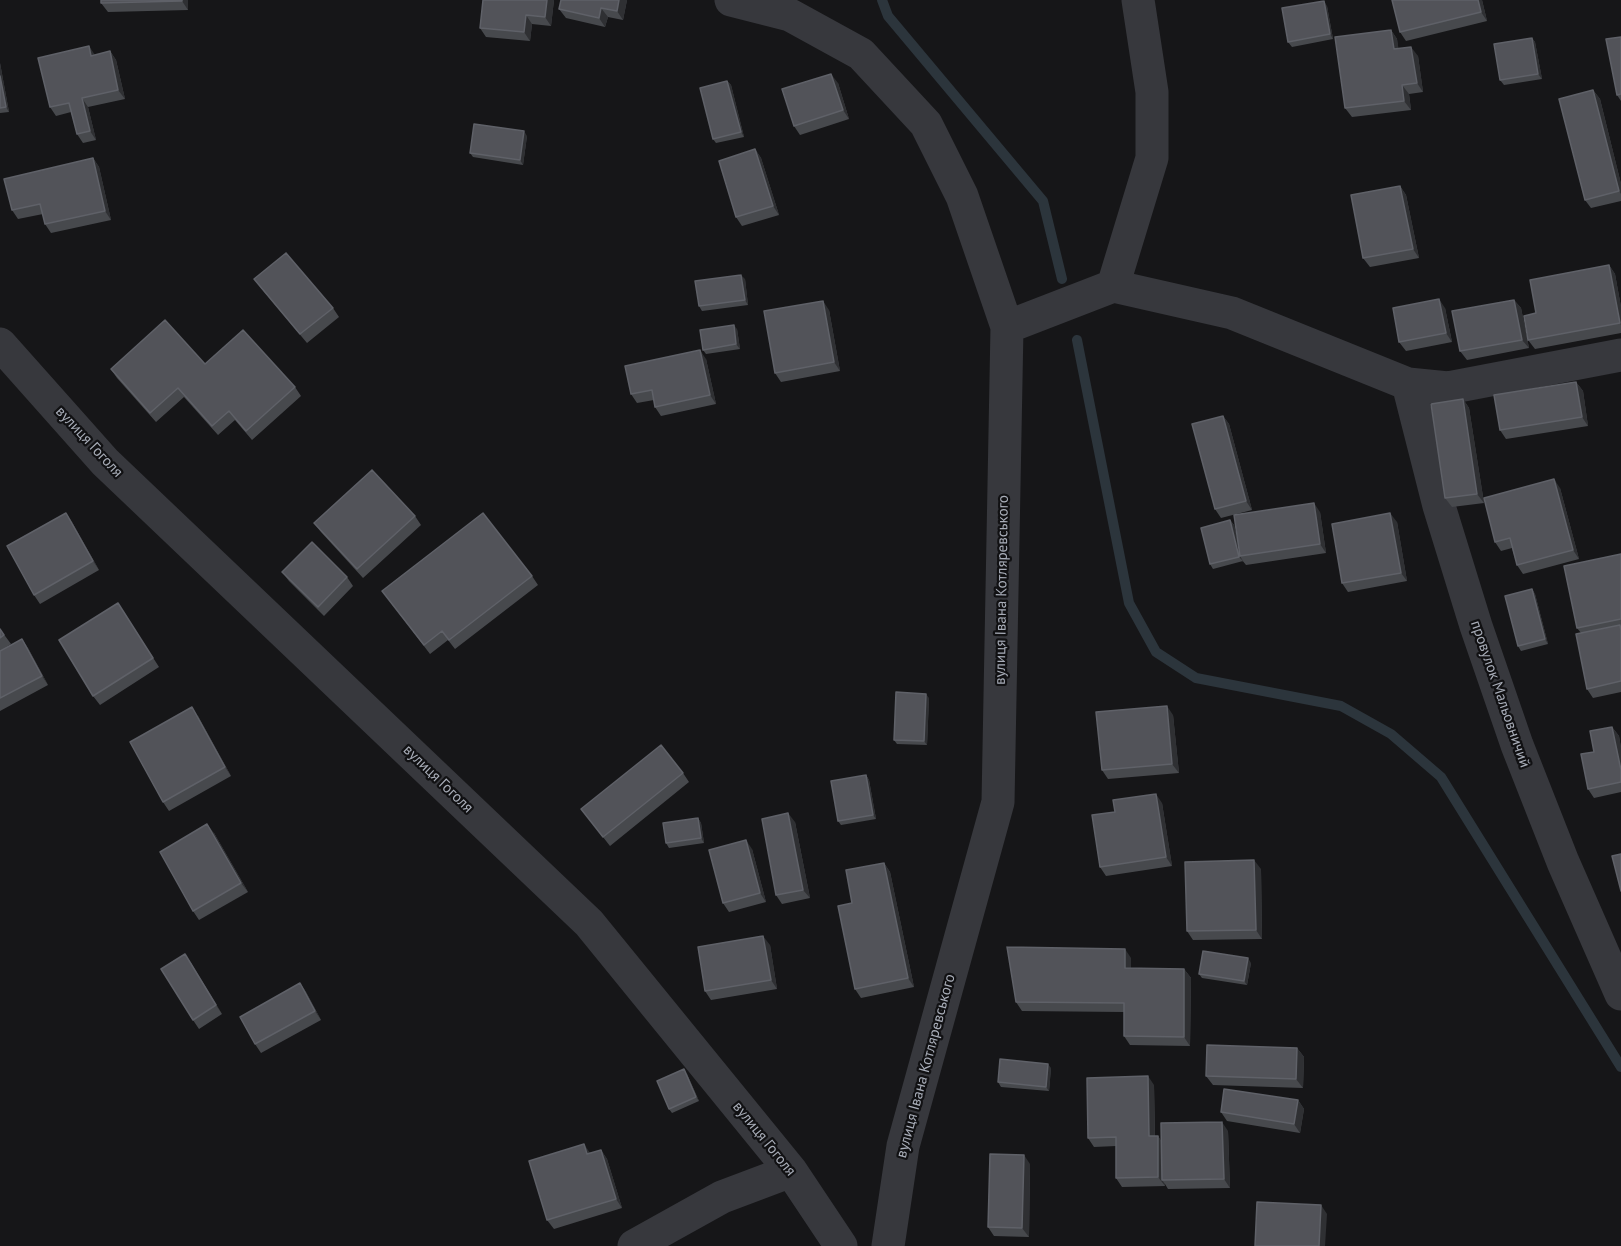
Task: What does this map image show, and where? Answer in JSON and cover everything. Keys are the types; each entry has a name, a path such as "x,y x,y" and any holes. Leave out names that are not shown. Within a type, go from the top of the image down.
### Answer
{"street":[{"name":"вулиця Івана Котляревського","path":"731,0 790,15 861,54 926,124 962,195 1007,327 998,802 903,1146 888,1246"},
{"path":"1113,286 1152,158 1152,92 1138,0"},
{"path":"1007,327 1113,286 1232,313 1408,384 1448,388 1621,355"},
{"name":"вулиця Гоголя","path":"0,344 105,462 589,923 791,1171 841,1246"},
{"name":"провулок Мальовничий","path":"1408,384 1439,506 1476,626 1517,745 1563,862 1621,994"},
{"path":"634,1246 722,1197 791,1171"}],"building":[{"path":"101,0 182,0 182,1 101,3"},
{"path":"483,0 547,0 545,17 526,15 524,32 480,28"},
{"path":"561,0 619,0 617,11 601,8 599,18 559,9"},
{"path":"1392,0 1478,0 1481,12 1400,32"},
{"path":"1324,1 1330,34 1288,42 1282,8"},
{"path":"1391,30 1394,49 1411,47 1417,83 1402,85 1404,101 1345,108 1335,37"},
{"path":"1621,37 1621,94 1617,95 1606,39"},
{"path":"1532,38 1538,74 1500,80 1494,44"},
{"path":"89,46 91,56 110,51 118,90 82,98 90,131 77,134 69,103 50,107 38,58"},
{"path":"831,74 843,110 794,126 782,89"},
{"path":"0,76 6,107 0,108"},
{"path":"727,81 741,132 713,139 700,88"},
{"path":"1593,90 1619,191 1585,200 1559,99"},
{"path":"474,124 524,131 520,160 470,153"},
{"path":"755,149 773,206 736,217 719,161"},
{"path":"93,158 105,211 45,224 40,204 12,210 4,179"},
{"path":"1400,186 1413,249 1363,258 1351,195"},
{"path":"286,253 333,308 300,334 254,279"},
{"path":"1609,265 1620,323 1528,340 1524,316 1536,313 1530,280"},
{"path":"741,275 745,300 699,306 695,281"},
{"path":"1439,299 1446,333 1399,342 1393,308"},
{"path":"1514,300 1522,340 1460,351 1452,311"},
{"path":"823,301 834,362 775,373 764,311"},
{"path":"165,320 205,364 243,330 295,387 246,431 229,411 212,426 178,388 150,413 111,369"},
{"path":"734,325 736,344 703,350 700,330"},
{"path":"700,350 710,395 655,407 652,390 631,394 625,366"},
{"path":"1576,382 1582,417 1500,430 1494,395"},
{"path":"1463,399 1477,494 1445,498 1431,404"},
{"path":"1223,416 1246,501 1215,509 1192,424"},
{"path":"372,470 415,516 357,569 314,523"},
{"path":"1554,479 1573,550 1517,565 1510,538 1495,542 1484,498"},
{"path":"1314,503 1320,544 1240,556 1234,515"},
{"path":"66,513 93,561 34,595 7,546"},
{"path":"483,513 532,576 449,640 442,631 424,645 382,591"},
{"path":"1390,513 1401,573 1342,583 1332,524"},
{"path":"1230,520 1239,557 1210,564 1201,528"},
{"path":"312,542 347,577 318,607 282,572"},
{"path":"1621,554 1621,619 1577,628 1564,566"},
{"path":"1532,589 1545,639 1518,646 1505,596"},
{"path":"118,603 153,658 93,696 59,640"},
{"path":"1620,625 1621,681 1587,689 1576,634"},
{"path":"22,639 42,676 0,698 0,651"},
{"path":"896,692 926,694 924,741 894,740"},
{"path":"1167,706 1172,764 1102,770 1096,712"},
{"path":"192,707 225,767 163,802 130,742"},
{"path":"1612,727 1621,770 1621,782 1588,789 1581,754 1594,752 1590,731"},
{"path":"661,745 683,773 603,837 581,809"},
{"path":"866,775 873,815 838,821 831,781"},
{"path":"1156,794 1166,857 1100,867 1092,815 1115,812 1113,800"},
{"path":"788,813 803,890 776,895 762,819"},
{"path":"698,818 701,838 666,843 663,823"},
{"path":"207,824 241,883 193,911 160,852"},
{"path":"746,840 760,893 723,903 709,850"},
{"path":"1621,854 1621,891 1612,856"},
{"path":"1254,860 1256,930 1187,931 1185,862"},
{"path":"884,863 908,978 855,989 838,906 852,903 846,870"},
{"path":"763,936 771,980 705,991 698,947"},
{"path":"1007,947 1125,949 1125,968 1184,969 1184,1037 1124,1036 1124,1003 1016,1002"},
{"path":"1203,951 1248,958 1244,981 1199,974"},
{"path":"185,954 216,1005 193,1020 161,969"},
{"path":"300,983 315,1011 255,1044 240,1017"},
{"path":"1207,1045 1297,1048 1296,1079 1206,1076"},
{"path":"1000,1059 1048,1064 1046,1087 998,1082"},
{"path":"684,1069 696,1097 669,1109 657,1081"},
{"path":"1148,1076 1149,1136 1158,1136 1158,1177 1116,1178 1116,1137 1088,1138 1087,1078"},
{"path":"1224,1089 1298,1100 1294,1124 1221,1112"},
{"path":"1222,1122 1224,1179 1162,1180 1161,1123"},
{"path":"584,1144 587,1154 601,1150 616,1199 547,1220 529,1161"},
{"path":"990,1154 1024,1155 1022,1228 988,1227"},
{"path":"1257,1202 1321,1205 1319,1246 1255,1246"}],"waterway":[{"path":"882,0 888,16 1043,201 1062,279"},
{"path":"1077,340 1129,603 1156,652 1196,678 1341,706 1391,734 1441,777 1621,1067"}]}
